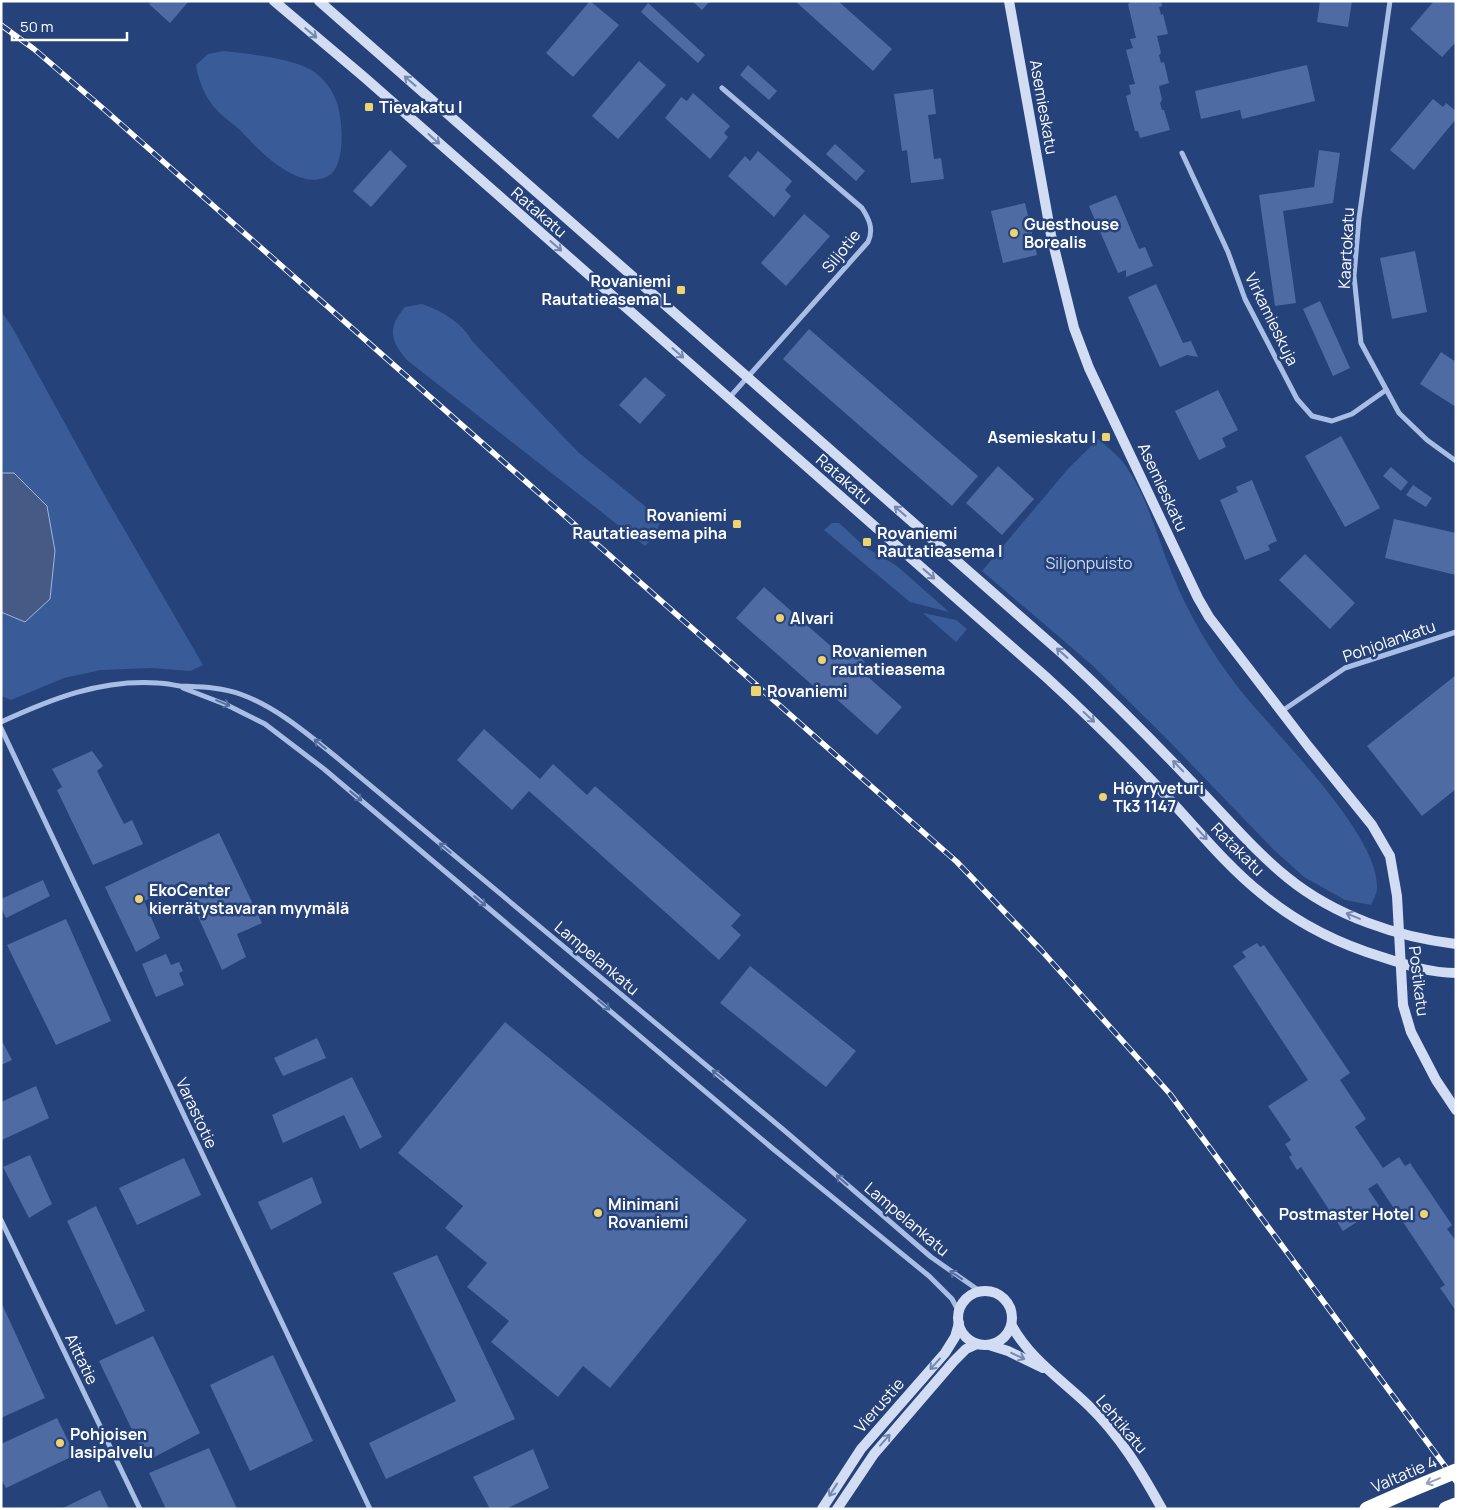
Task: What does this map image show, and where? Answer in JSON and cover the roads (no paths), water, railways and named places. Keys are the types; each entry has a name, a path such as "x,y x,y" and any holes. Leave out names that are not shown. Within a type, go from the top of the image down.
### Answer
{"highway":[{"name":"Valtatie 4","path":"1367,1509 1456,1471"},
{"path":"1446,1509 1456,1505"}],"main road":[{"name":"Ratakatu","path":"274,1 364,77 1046,677 1110,736 1261,894 1346,946 1400,963 1425,969 1456,973"},
{"name":"Ratakatu","path":"319,1 1065,656 1130,717 1289,879 1346,914 1398,933 1456,944"},
{"name":"Asemieskatu","path":"1009,1 1051,235 1074,328 1086,360 1198,598 1209,617 1372,825 1390,856 1397,896 1398,933"},
{"name":"Postikatu","path":"1398,933 1403,1004 1412,1032 1436,1080 1456,1110"},
{"path":"981,1292 997,1294 1006,1301 1012,1312 1012,1326 1005,1338 989,1345 977,1344 963,1334 959,1323 959,1312 966,1299 981,1292"},
{"name":"Vierustie","path":"822,1509 861,1449 945,1352 955,1337 959,1323"},
{"name":"Lehtikatu","path":"1012,1326 1017,1336 1046,1370 1089,1406 1120,1440 1139,1468 1162,1509"},
{"name":"Vierustie","path":"838,1509 874,1454 954,1361 966,1349 977,1344"},
{"name":"Lehtikatu","path":"989,1345 1008,1351 1046,1370"}],"street":[{"name":"Kaartokatu","path":"1390,1 1359,218 1354,276 1360,343 1399,413 1411,426 1456,461"},
{"name":"Siljotie","path":"722,88 862,208 869,218 871,228 868,242 728,398"},
{"name":"Virkamieskuja","path":"1182,153 1228,252 1245,299 1297,399 1312,416 1332,421 1352,414 1386,390"},
{"name":"Pohjolankatu","path":"1282,711 1345,668 1456,632"},
{"name":"Lampelankatu","path":"1,722 49,700 97,687 134,683 210,688 240,694 268,707 304,730 785,1131 931,1258 981,1292"},
{"name":"Lampelankatu","path":"178,686 247,713 272,729 324,769 772,1148 929,1276 947,1294 959,1312"},
{"name":"Varastotie","path":"1,728 370,1509"},
{"name":"Aittatie","path":"1,1220 140,1509"}],"railway":[{"path":"1,25 34,49 106,111 957,862 1041,950 1170,1094 1456,1481"}],"place":[{"name":"Tievakatu I","path":"369,107"},
{"name":"Guesthouse Borealis","path":"1014,233"},
{"name":"Rovaniemi Rautatieasema L","path":"681,290"},
{"name":"Asemieskatu I","path":"1106,437"},
{"name":"Rovaniemi Rautatieasema piha","path":"737,524"},
{"name":"Rovaniemi Rautatieasema I","path":"867,542"},
{"name":"Alvari","path":"780,618"},
{"name":"Rovaniemen rautatieasema","path":"822,660"},
{"name":"Rovaniemi","path":"756,691"},
{"name":"Höyryveturi Tk3 1147","path":"1103,797"},
{"name":"EkoCenter kierrätystavaran myymälä","path":"139,899"},
{"name":"Minimani Rovaniemi","path":"598,1213"},
{"name":"Postmaster Hotel","path":"1424,1214"},
{"name":"Pohjoisen lasipalvelu","path":"60,1443"}],"park label":[{"name":"Siljonpuisto","path":"1089,563"}]}
